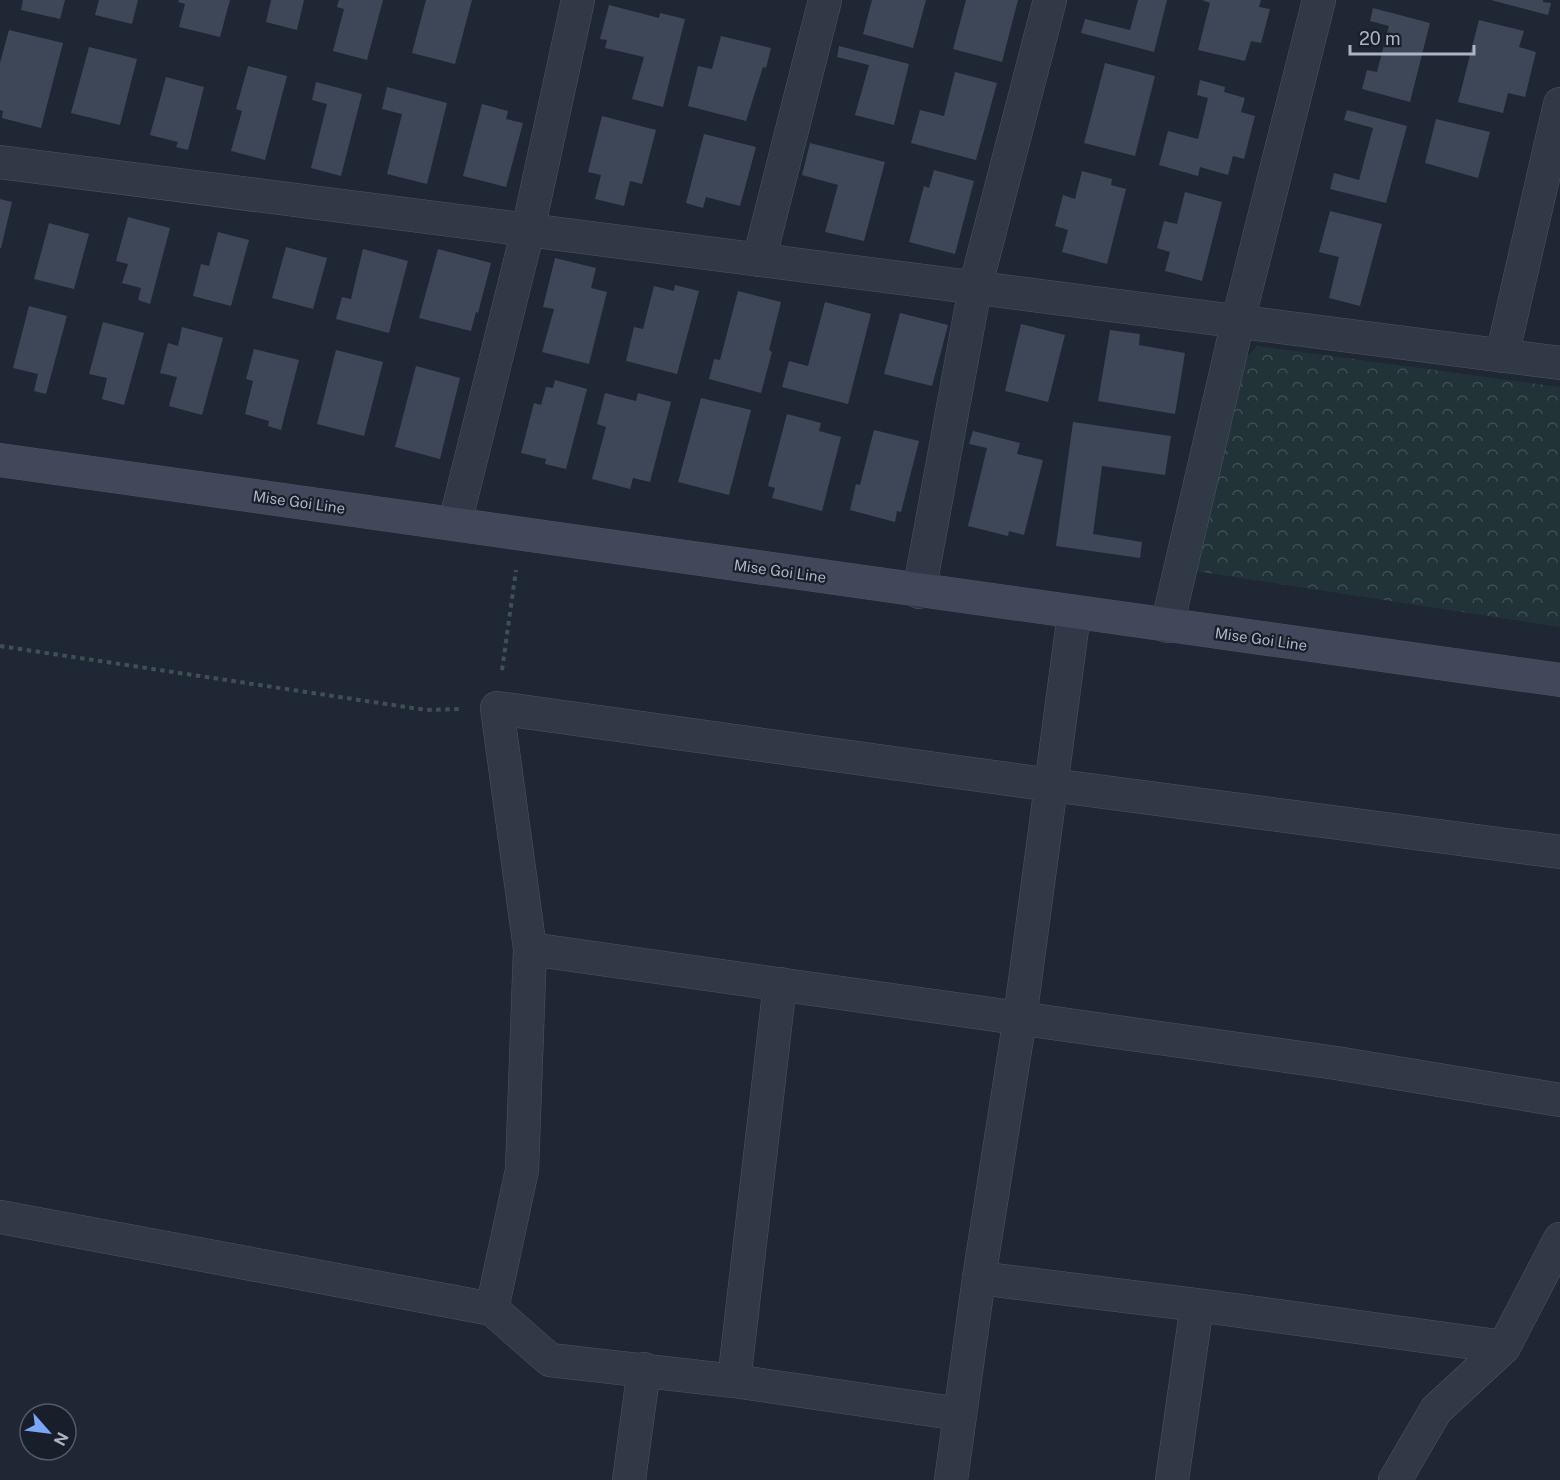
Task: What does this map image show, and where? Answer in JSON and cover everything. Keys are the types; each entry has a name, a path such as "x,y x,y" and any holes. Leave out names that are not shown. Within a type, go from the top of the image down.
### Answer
{"main road":[{"name":"Mise Goi Line","path":"0,460 455,523 1074,614 1560,680"}],"street":[{"path":"455,523 528,230 578,0"},
{"path":"759,260 825,0"},
{"path":"919,592 975,288 1050,0"},
{"path":"1167,627 1238,321 1319,0"},
{"path":"1502,356 1560,104"},
{"path":"0,162 1560,363"},
{"path":"951,1480 979,1278 1020,1018 1074,614"},
{"path":"492,1309 522,1170 530,949 496,708 1051,785 1560,852"},
{"path":"530,949 1324,1061 1560,1100"},
{"path":"734,1381 780,984"},
{"path":"0,1217 492,1309 550,1359 734,1381 960,1414"},
{"path":"1395,1480 1436,1410 1504,1347 1560,1239"},
{"path":"979,1278 1504,1347"},
{"path":"1172,1480 1197,1305"},
{"path":"628,1480 644,1369"}],"path":[{"path":"0,646 426,710 496,708 521,534"}],"green space":[{"path":"1257,346 1560,387 1560,627 1195,571 1239,366"}],"building":[{"path":"23,0 65,0 60,19 21,10"},
{"path":"99,0 138,0 132,24 95,15"},
{"path":"179,0 230,0 220,37 179,27 185,4 178,2"},
{"path":"271,0 304,0 297,30 266,22"},
{"path":"339,0 383,0 367,60 333,51 344,9 337,7"},
{"path":"426,0 472,0 455,64 412,53"},
{"path":"872,0 926,0 913,48 863,34"},
{"path":"966,0 1018,0 1002,62 953,49"},
{"path":"1138,0 1167,0 1154,52 1081,33 1085,19 1130,30"},
{"path":"1202,0 1261,0 1259,7 1270,9 1261,43 1251,41 1245,61 1198,50 1210,3"},
{"path":"1491,0 1543,0 1543,2 1551,3 1548,15"},
{"path":"609,5 659,18 660,13 685,19 663,107 632,99 644,57 605,48 607,40 600,39"},
{"path":"1373,8 1430,23 1410,102 1362,89 1367,70 1377,72 1389,26 1370,21"},
{"path":"1479,20 1524,31 1519,47 1536,52 1525,97 1508,93 1503,113 1458,102"},
{"path":"9,30 63,43 41,128 2,118 0,63"},
{"path":"721,36 771,48 746,121 688,106 698,66 712,69"},
{"path":"839,46 909,64 894,125 855,115 869,65 837,57"},
{"path":"89,47 137,59 120,125 71,113"},
{"path":"1105,63 1155,76 1135,156 1084,143"},
{"path":"248,66 287,76 265,160 231,151 242,111 236,109"},
{"path":"955,72 997,83 976,160 911,143 920,110 944,116"},
{"path":"166,77 204,87 188,150 176,147 178,142 150,135"},
{"path":"1200,80 1225,87 1224,92 1245,98 1241,112 1255,116 1244,159 1233,156 1228,175 1200,167 1198,176 1159,165 1168,131 1198,139 1208,98 1197,95"},
{"path":"316,82 362,94 341,176 311,168 327,104 312,100"},
{"path":"387,87 447,103 427,184 387,174 402,114 382,109"},
{"path":"482,104 508,111 506,119 523,123 506,187 463,176"},
{"path":"1347,110 1407,126 1386,203 1330,189 1334,173 1359,180 1373,128 1344,120"},
{"path":"602,116 656,130 642,184 630,181 624,206 595,199 601,175 588,172"},
{"path":"1436,119 1490,132 1478,178 1425,163"},
{"path":"704,134 756,147 740,206 706,197 703,208 686,203"},
{"path":"810,143 885,162 864,241 825,232 838,185 802,175"},
{"path":"934,170 974,181 955,254 909,242 924,186 929,188"},
{"path":"1082,171 1112,179 1111,185 1126,189 1107,264 1062,252 1068,230 1055,226 1063,195 1075,199"},
{"path":"1185,192 1222,202 1202,281 1165,271 1170,252 1157,248 1164,221 1177,224"},
{"path":"0,199 12,202 1,248 0,248"},
{"path":"1330,211 1382,224 1360,306 1329,298 1339,257 1319,252"},
{"path":"128,217 170,228 150,304 138,300 141,288 122,283 128,264 116,261"},
{"path":"49,223 89,234 74,289 34,279"},
{"path":"218,232 249,240 231,306 193,296 201,264 209,266"},
{"path":"286,247 327,258 313,309 272,298"},
{"path":"363,249 408,261 389,333 336,319 342,297 351,299"},
{"path":"438,249 491,263 471,331 419,318"},
{"path":"555,258 596,268 591,288 607,292 589,364 542,352 554,309 543,307"},
{"path":"675,285 699,291 677,374 626,361 634,327 643,329 654,286 674,291"},
{"path":"738,291 781,302 769,350 772,352 761,393 709,379 714,359 720,360"},
{"path":"825,302 871,314 848,404 782,387 789,361 808,366"},
{"path":"29,306 67,316 46,394 34,391 38,374 13,368"},
{"path":"900,313 948,325 932,386 884,374"},
{"path":"103,322 144,333 124,405 102,399 107,378 89,374"},
{"path":"1021,324 1065,335 1048,402 1005,391"},
{"path":"182,327 223,338 202,415 169,406 177,377 160,373 168,343 178,346"},
{"path":"1110,330 1140,334 1139,345 1185,353 1175,414 1098,401"},
{"path":"254,349 299,360 281,430 268,426 269,421 245,414 253,381 246,379"},
{"path":"336,350 383,362 364,436 317,424"},
{"path":"416,366 460,378 440,459 395,447"},
{"path":"555,380 587,389 566,469 545,464 546,459 521,453 534,403 541,405 546,387 553,388"},
{"path":"605,393 636,401 638,393 671,402 650,482 633,478 630,489 592,479 606,427 597,424"},
{"path":"701,398 751,410 729,495 678,482"},
{"path":"787,414 821,423 819,431 841,437 822,511 772,498 775,488 768,486"},
{"path":"1073,422 1171,436 1165,475 1102,466 1093,534 1142,542 1140,558 1056,546"},
{"path":"874,430 919,441 901,512 897,511 895,522 850,510 856,484 860,485"},
{"path":"973,431 1020,443 1017,454 1043,460 1024,535 1009,531 1008,536 968,526 987,448 969,444"}]}
